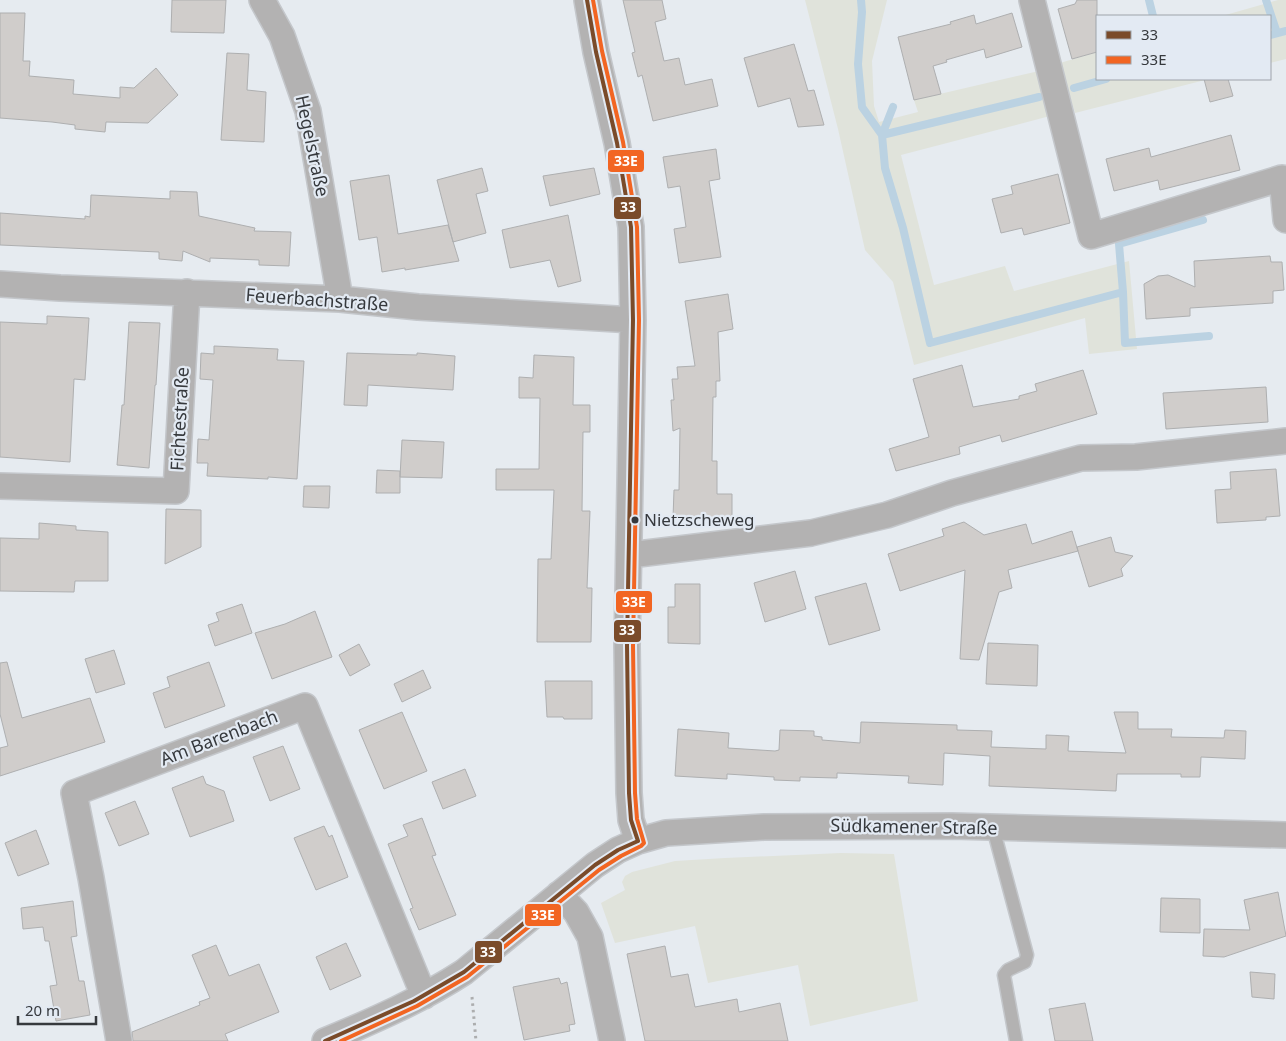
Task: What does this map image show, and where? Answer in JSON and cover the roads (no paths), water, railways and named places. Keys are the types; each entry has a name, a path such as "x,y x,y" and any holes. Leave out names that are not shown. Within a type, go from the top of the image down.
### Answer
{"street":[{"name":"Hegelstraße","path":"262,0 282,36 308,111 340,300"},
{"path":"587,0 596,52 617,143 631,227 633,320 628,646 628,793 631,820 638,840"},
{"path":"1032,0 1091,236 1284,177 1286,220"},
{"name":"Feuerbachstraße","path":"0,284 340,300 418,307 633,320"},
{"name":"Fichtestraße","path":"0,486 176,491 188,292"},
{"path":"630,555 811,533 887,515 952,493 1081,458 1136,457 1286,441"},
{"name":"Am Barenbach","path":"119,1041 91,878 74,793 305,706 424,996"},
{"name":"Südkamener Straße","path":"325,1041 373,1021 424,996 464,972 595,864 638,840 666,833 764,827 952,826 1286,835"},
{"path":"559,894 576,912 590,937 612,1041"}],"lane":[{"path":"994,828 1027,954 1025,962 1008,970 1004,975 1008,1006 1016,1041"}],"waterway":[{"path":"861,0 862,12 858,64 862,107 882,135 1039,97"},
{"path":"1149,0 1153,15"},
{"path":"1266,0 1277,33"},
{"path":"1271,35 1286,31"},
{"path":"1074,88 1102,80"},
{"path":"893,107 882,135 885,168 903,228 930,343 1123,292 1119,244 1203,220"},
{"path":"1123,292 1125,343 1209,336"}],"place":[{"name":"Nietzscheweg","path":"635,520"}]}
